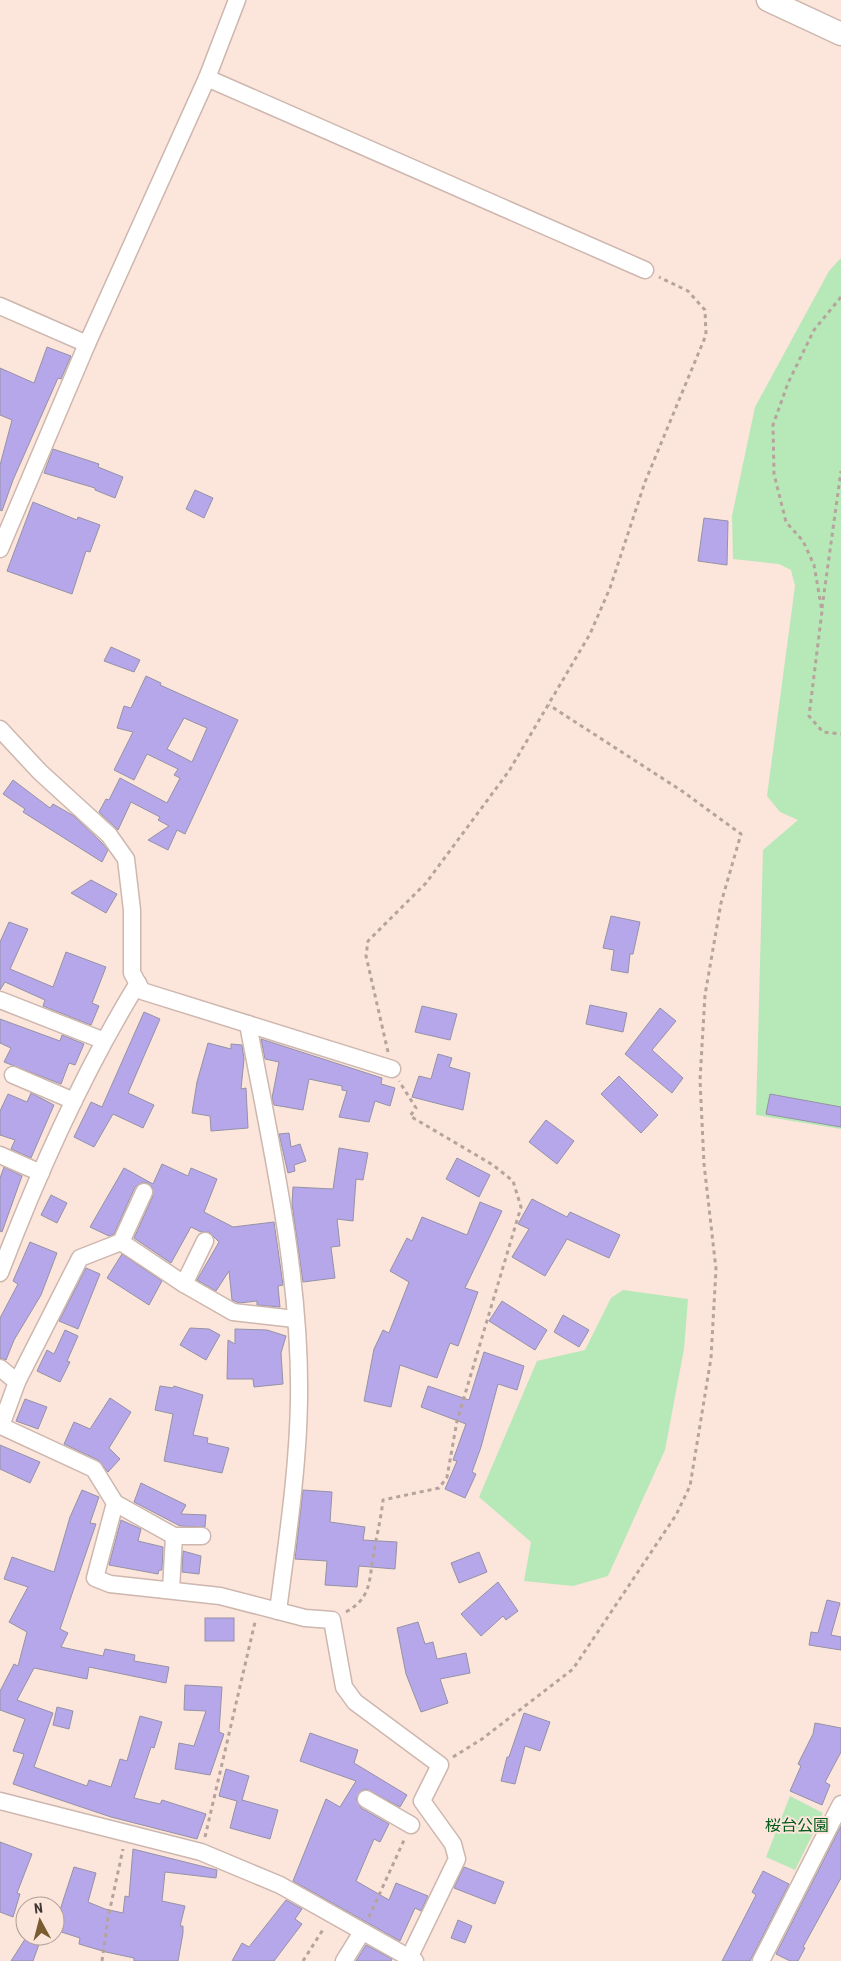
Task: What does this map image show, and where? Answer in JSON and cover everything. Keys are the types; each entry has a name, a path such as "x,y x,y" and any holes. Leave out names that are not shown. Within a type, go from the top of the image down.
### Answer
{"street":[{"path":"0,549 87,344 207,78 236,0"},
{"path":"768,0 841,34"},
{"path":"207,78 645,270"},
{"path":"0,306 87,344"},
{"path":"0,729 40,772 109,835 126,859 132,910 132,974 142,991 392,1069"},
{"path":"0,1273 23,1213 102,1040 138,983"},
{"path":"0,1000 102,1040"},
{"path":"248,1024 280,1194 295,1319 299,1399 292,1504 278,1611"},
{"path":"12,1075 74,1101"},
{"path":"0,1155 41,1173"},
{"path":"144,1192 121,1242 80,1258 17,1382 1,1426 94,1470 115,1503 174,1536 202,1536"},
{"path":"184,1284 205,1241"},
{"path":"121,1242 184,1284 233,1312 295,1319"},
{"path":"0,1368 17,1382"},
{"path":"0,1801 201,1852 280,1886 412,1959 457,1860 453,1844 422,1801 440,1765 355,1702 344,1687 332,1620 305,1618 220,1596 110,1584 95,1578 115,1503"},
{"path":"170,1590 174,1536"},
{"path":"366,1799 411,1825"},
{"path":"761,1961 841,1804"},
{"path":"344,1961 362,1932"}],"path":[{"path":"332,1620 358,1605 371,1583 372,1557 383,1500 440,1488 447,1477 457,1422 521,1207 513,1182 493,1164 410,1116 416,1108 392,1069 366,956 368,941 426,883 509,771 590,634 610,588 645,482 706,335 706,310 688,291 645,270"},
{"path":"822,611 814,565 803,541 786,522 781,503 774,474 774,425 788,383 814,330 841,297"},
{"path":"841,471 809,716 823,732 841,734"},
{"path":"440,1765 482,1739 573,1669 665,1532 676,1515 690,1486 711,1358 716,1269 704,1164 700,1080 705,995 721,903 741,834 682,791 549,705"},
{"path":"201,1852 256,1621"},
{"path":"362,1932 411,1825"},
{"path":"102,1961 108,1918 127,1834"},
{"path":"303,1961 332,1915"}],"green space":[{"path":"841,258 841,1129 756,1115 763,850 798,820 780,812 767,796 795,586 791,570 779,564 733,559 732,516 755,407 829,271"},
{"path":"623,1290 688,1299 684,1349 665,1450 608,1576 573,1586 524,1581 531,1542 479,1497 537,1361 585,1350 611,1298"},
{"name":"桜台公園","path":"790,1796 823,1813 795,1870 766,1857"}],"building":[{"path":"47,347 71,356 61,379 58,378 13,480 2,511 0,510 0,465 12,420 0,415 0,368 34,383"},
{"path":"53,449 99,464 98,467 123,477 115,498 95,490 95,488 44,473"},
{"path":"195,490 213,498 204,518 186,509"},
{"path":"33,502 77,520 78,517 100,525 90,552 86,551 72,594 7,571"},
{"path":"704,518 728,521 727,565 698,561"},
{"path":"111,647 140,660 134,672 104,661"},
{"path":"146,676 161,683 160,685 238,720 185,834 177,830 168,850 148,840 169,826 158,820 160,817 131,802 118,830 99,812 106,799 109,800 120,778 167,803 180,778 174,775 178,769 147,754 134,780 114,770 133,732 117,728 124,706 131,708","holes":["184,718 207,728 192,762 167,749"]},
{"path":"13,780 50,808 53,804 74,816 108,850 102,862 23,812 25,809 3,794"},
{"path":"91,880 117,894 106,913 71,893"},
{"path":"611,916 640,922 633,954 630,954 628,973 611,970 614,950 603,948"},
{"path":"9,922 28,929 10,969 53,987 66,952 106,967 92,1003 99,1006 91,1025 43,1006 45,1000 5,982 0,990 0,942"},
{"path":"590,1005 627,1013 623,1032 586,1024"},
{"path":"422,1006 457,1014 450,1040 415,1032"},
{"path":"660,1008 676,1021 652,1050 683,1078 672,1093 625,1054"},
{"path":"144,1012 160,1019 128,1093 154,1105 143,1128 113,1114 94,1147 74,1137 91,1102 102,1107"},
{"path":"0,1019 60,1041 62,1035 84,1044 75,1065 69,1063 61,1084 4,1062 11,1048 0,1043"},
{"path":"261,1039 382,1078 381,1084 395,1088 390,1106 375,1101 369,1122 339,1117 347,1091 342,1090 342,1086 309,1079 303,1110 274,1105 272,1098 279,1062 265,1059"},
{"path":"208,1043 231,1049 231,1044 242,1045 244,1059 241,1089 246,1088 248,1128 211,1131 210,1116 192,1113 197,1082"},
{"path":"438,1054 452,1058 449,1067 470,1073 463,1110 412,1097 419,1076 431,1079"},
{"path":"619,1076 658,1115 641,1133 601,1094"},
{"path":"31,1093 54,1105 31,1158 11,1149 15,1140 0,1135 0,1111 8,1094 27,1102"},
{"path":"770,1094 841,1107 841,1127 766,1114"},
{"path":"546,1120 574,1141 557,1164 529,1142"},
{"path":"289,1133 291,1147 300,1144 306,1161 294,1165 295,1171 288,1173 279,1134"},
{"path":"339,1148 368,1153 363,1180 356,1179 353,1221 337,1219 340,1246 331,1247 335,1278 303,1282 292,1204 293,1187 333,1189"},
{"path":"457,1158 490,1175 479,1197 446,1179"},
{"path":"162,1164 188,1176 191,1168 217,1179 204,1212 233,1227 274,1222 283,1285 278,1286 280,1307 257,1305 257,1301 239,1303 232,1300 229,1271 216,1291 197,1280 219,1242 209,1232 201,1232 191,1227 171,1263 134,1238 153,1196 152,1187 148,1183 143,1182 135,1187 114,1234 109,1236 90,1227 124,1168 153,1184"},
{"path":"4,1167 22,1176 2,1232 0,1231 0,1178"},
{"path":"51,1195 67,1203 57,1223 41,1215"},
{"path":"532,1199 567,1217 570,1212 620,1235 609,1258 567,1239 545,1276 512,1257 529,1229 518,1224"},
{"path":"480,1202 502,1211 465,1288 478,1292 458,1346 450,1343 437,1378 400,1365 391,1407 364,1401 374,1349 383,1330 389,1333 409,1282 390,1271 407,1238 412,1241 422,1217 467,1235"},
{"path":"30,1242 57,1253 41,1295 14,1340 6,1360 0,1358 0,1318 18,1284 13,1281"},
{"path":"122,1254 162,1281 149,1305 107,1278"},
{"path":"86,1268 100,1274 78,1329 59,1321"},
{"path":"502,1301 547,1330 535,1350 489,1321"},
{"path":"563,1315 589,1330 579,1347 554,1332"},
{"path":"190,1328 209,1329 220,1335 206,1360 180,1345"},
{"path":"235,1329 267,1330 286,1336 281,1353 283,1384 254,1387 253,1379 227,1379 228,1340 235,1344"},
{"path":"65,1330 78,1336 67,1361 70,1362 60,1382 37,1371 47,1350 54,1354"},
{"path":"484,1352 524,1366 517,1390 498,1384 481,1447 472,1472 476,1474 465,1498 445,1489 457,1461 453,1460 466,1424 421,1407 428,1386 469,1400"},
{"path":"160,1386 173,1388 174,1386 203,1395 193,1435 208,1438 207,1443 229,1448 222,1473 164,1461 173,1414 155,1410"},
{"path":"110,1398 131,1412 109,1448 120,1459 108,1472 98,1460 64,1444 74,1422 90,1429"},
{"path":"25,1399 47,1407 38,1429 16,1421"},
{"path":"0,1445 40,1462 30,1483 0,1469"},
{"path":"141,1483 186,1505 181,1514 206,1515 205,1527 180,1526 134,1502"},
{"path":"82,1490 99,1497 90,1523 96,1524 60,1629 68,1633 61,1647 103,1656 105,1649 135,1655 134,1661 169,1667 166,1683 89,1667 87,1679 34,1668 17,1700 53,1713 34,1767 87,1786 89,1780 111,1787 120,1759 127,1761 140,1716 162,1722 154,1748 151,1747 134,1798 160,1804 162,1800 206,1814 197,1839 111,1817 13,1784 24,1754 13,1751 25,1719 0,1710 0,1691 14,1664 18,1666 27,1632 9,1622 28,1587 4,1579 12,1557 54,1572 70,1517"},
{"path":"303,1490 332,1492 330,1522 365,1527 363,1540 397,1542 395,1569 359,1566 357,1587 325,1585 327,1561 295,1559"},
{"path":"121,1520 141,1529 138,1541 163,1547 162,1570 159,1570 158,1574 109,1565"},
{"path":"183,1551 201,1556 199,1574 182,1572"},
{"path":"479,1552 487,1572 459,1583 451,1563"},
{"path":"498,1582 518,1611 506,1620 503,1616 481,1636 461,1614"},
{"path":"827,1600 840,1603 831,1635 841,1637 841,1650 809,1645 811,1632 818,1633"},
{"path":"205,1618 234,1618 234,1641 205,1641"},
{"path":"418,1622 425,1644 433,1642 437,1659 466,1653 470,1673 440,1679 448,1703 421,1712 406,1674 397,1628"},
{"path":"185,1685 222,1687 219,1732 224,1734 210,1775 175,1769 179,1743 194,1746 206,1711 184,1710"},
{"path":"57,1707 73,1711 69,1729 53,1725"},
{"path":"524,1713 550,1722 540,1751 525,1746 515,1784 501,1781 507,1757 509,1757"},
{"path":"815,1723 841,1728 841,1752 825,1782 830,1785 822,1805 790,1791 801,1766 798,1764 813,1734"},
{"path":"310,1733 358,1750 354,1763 407,1795 400,1807 366,1789 361,1791 356,1799 361,1808 389,1824 380,1842 374,1839 356,1881 389,1900 396,1883 428,1896 421,1911 415,1908 400,1941 293,1881 326,1799 340,1807 356,1781 300,1761"},
{"path":"226,1769 249,1776 242,1800 278,1810 270,1839 230,1828 237,1801 219,1796"},
{"path":"841,1826 841,1878 803,1947 805,1948 798,1961 790,1961 776,1954"},
{"path":"0,1842 32,1854 17,1893 20,1894 19,1896 15,1896 13,1917 0,1912"},
{"path":"133,1849 217,1870 216,1878 165,1872 162,1901 185,1906 180,1926 183,1926 183,1933 178,1961 134,1961 134,1958 79,1944 80,1938 65,1933 65,1896 74,1867 96,1873 88,1902 105,1909 123,1913 125,1896 129,1897"},
{"path":"464,1867 504,1882 495,1904 454,1888"},
{"path":"763,1871 789,1884 750,1961 722,1961 756,1895 752,1892"},
{"path":"286,1900 302,1909 295,1919 302,1924 274,1961 232,1961 242,1943 249,1947"},
{"path":"458,1920 472,1926 465,1943 451,1938"},
{"path":"366,1945 392,1959 391,1961 356,1961"},
{"path":"21,1946 38,1946 33,1961 11,1961"}]}
